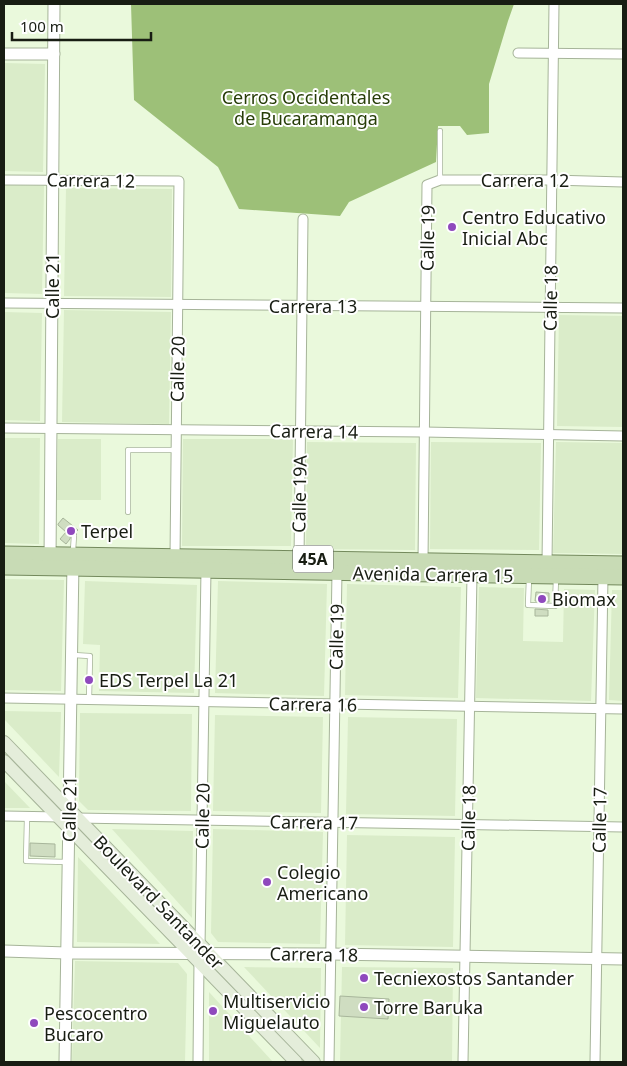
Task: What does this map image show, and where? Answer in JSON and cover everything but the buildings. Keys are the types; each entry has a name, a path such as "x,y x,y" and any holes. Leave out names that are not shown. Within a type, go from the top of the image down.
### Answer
{"main road":[{"name":"Avenida Carrera 15","path":"4,554 50,561 206,570 623,577"},
{"name":"Avenida Carrera 15","path":"73,562 175,557 623,564"},
{"name":"Avenida Carrera 15","path":"4,567 50,561"},
{"name":"Boulevard Santander","path":"4,742 69,818 200,953 314,1062"},
{"name":"Boulevard Santander","path":"4,761 69,818"},
{"name":"Boulevard Santander","path":"200,953 296,1062"}],"street":[{"name":"Calle 21","path":"50,561 52,516 54,4"},
{"name":"Calle 18","path":"547,563 554,4"},
{"path":"518,53 623,54"},
{"path":"4,54 54,54"},
{"name":"Carrera 12","path":"4,180 179,181"},
{"name":"Carrera 12","path":"427,185 440,180 623,182"},
{"name":"Calle 20","path":"175,557 179,181"},
{"name":"Calle 19","path":"423,561 427,185"},
{"name":"Calle 19A","path":"298,559 303,219"},
{"name":"Carrera 13","path":"4,303 623,308"},
{"name":"Carrera 14","path":"4,428 623,436"},
{"name":"Calle 21","path":"65,1062 73,562"},
{"name":"Calle 20","path":"198,1062 206,570"},
{"name":"Calle 19","path":"329,1062 337,572"},
{"name":"Calle 18","path":"463,1062 472,575"},
{"name":"Calle 17","path":"595,1062 603,577"},
{"name":"Carrera 16","path":"4,698 623,709"},
{"name":"Carrera 17","path":"4,816 623,828"},
{"name":"Carrera 18","path":"4,951 623,959"}],"lane":[{"name":"Calle 19","path":"440,131 440,180"},
{"path":"128,512 128,450 176,450"},
{"path":"73,562 74,535"},
{"path":"529,576 528,605 555,606 556,576"},
{"path":"72,655 90,656 90,700"},
{"path":"26,817 26,861 68,862"}],"shaded area":[{"path":"4,63 45,64 43,172 4,171"},
{"path":"4,185 44,186 42,294 4,293"},
{"path":"66,188 172,189 171,297 64,296"},
{"path":"64,310 171,312 169,424 62,422"},
{"path":"4,312 42,313 40,421 4,420"},
{"path":"559,315 623,316 623,427 557,426"},
{"path":"4,438 40,438 39,544 4,543"},
{"path":"58,439 101,439 101,500 57,500"},
{"path":"183,439 293,439 291,546 182,546"},
{"path":"307,442 416,443 415,550 306,549"},
{"path":"431,442 541,443 539,550 430,549"},
{"path":"556,442 623,443 623,554 553,553"},
{"path":"4,579 64,580 61,691 4,690"},
{"path":"85,581 197,585 194,693 99,691 100,645 83,644"},
{"path":"218,581 327,584 324,696 215,693"},
{"path":"347,584 461,587 458,698 345,695"},
{"path":"479,587 524,588 523,641 563,642 564,589 595,590 591,701 476,698"},
{"path":"612,590 623,590 623,701 609,700"},
{"path":"4,711 61,712 59,777 4,719"},
{"path":"80,713 192,714 191,811 88,810 79,801"},
{"path":"215,715 323,717 321,813 213,811"},
{"path":"348,717 457,719 455,816 346,814"},
{"path":"4,781 30,808 4,808"},
{"path":"112,829 193,831 192,918"},
{"name":"Colegio Americano","path":"213,829 323,832 320,944 218,942 211,933"},
{"path":"347,835 455,837 453,947 345,945"},
{"path":"78,857 160,944 77,942"},
{"path":"75,961 178,963 187,974 185,1062 72,1062"},
{"path":"244,967 321,968 320,1048"},
{"path":"342,967 453,968 452,1062 340,1062"},
{"path":"209,992 273,1062 209,1062"}],"green space":[{"name":"Cerros Occidentales de Bucaramanga","path":"131,4 514,4 489,84 489,133 467,135 460,126 438,126 436,162 349,202 340,216 239,209 218,167 134,100"}],"place":[{"name":"Centro Educativo Inicial Abc","path":"452,227"},
{"name":"Terpel","path":"71,531"},
{"name":"Biomax","path":"542,599"},
{"name":"EDS Terpel La 21","path":"89,680"},
{"name":"Colegio Americano","path":"267,882"},
{"name":"Tecniexostos Santander","path":"364,978"},
{"name":"Torre Baruka","path":"364,1007"},
{"name":"Multiservicio Miguelauto","path":"213,1011"},
{"name":"Pescocentro Bucaro","path":"34,1023"}]}
